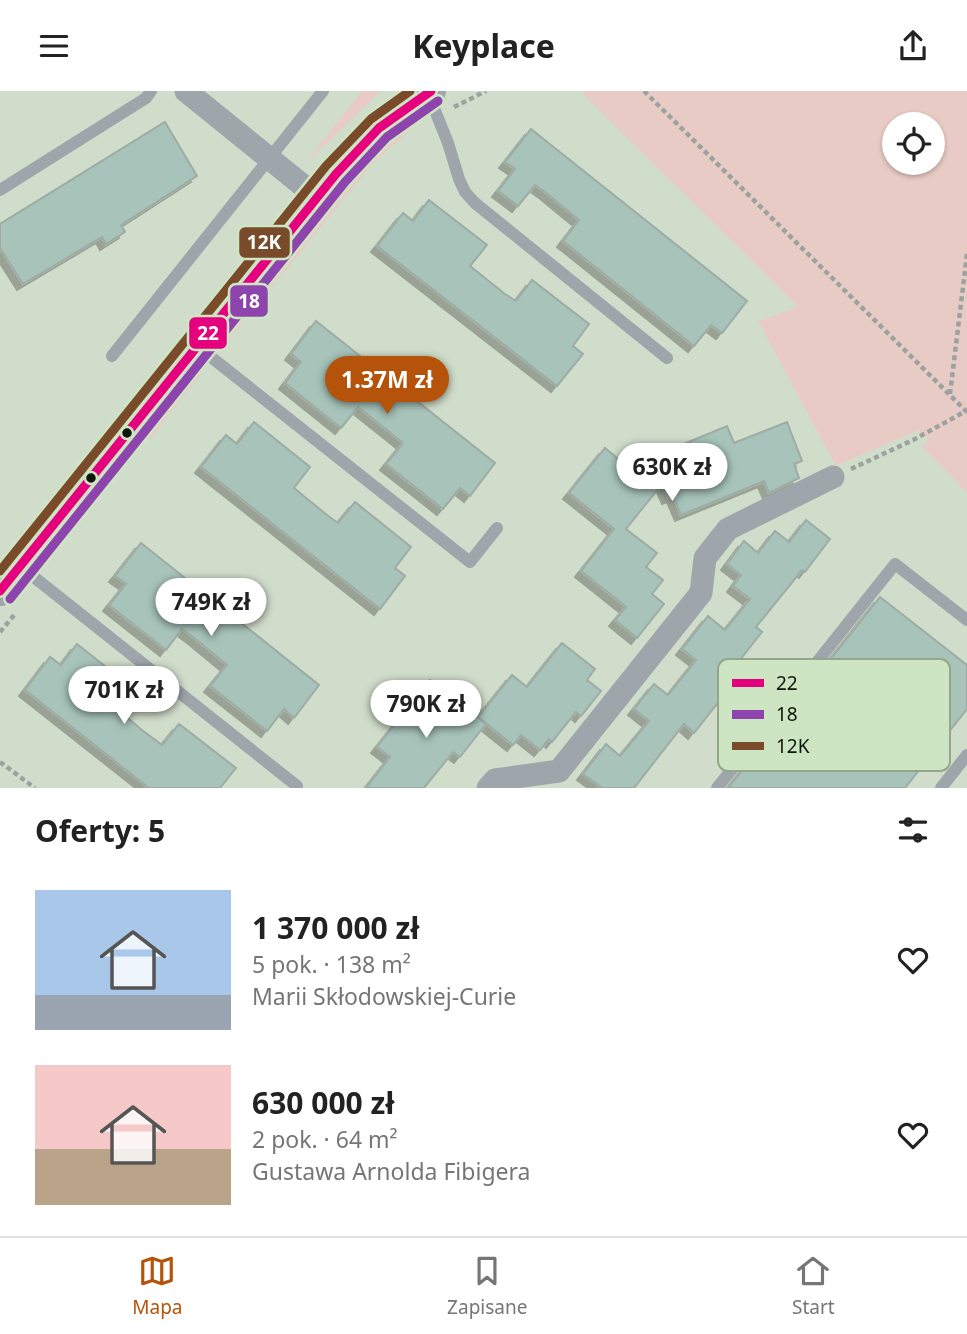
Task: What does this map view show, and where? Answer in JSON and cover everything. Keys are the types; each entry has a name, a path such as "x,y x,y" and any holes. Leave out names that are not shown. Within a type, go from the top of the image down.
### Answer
{"street":[{"path":"186,91 317,197"},
{"path":"0,591 358,148 379,128 429,92"},
{"path":"488,788 495,780 559,771 701,593 705,558 728,529 833,477"}],"lane":[{"path":"0,190 146,98 151,91"},
{"path":"112,356 324,91"},
{"path":"429,92 465,192 475,203 667,358"},
{"path":"197,346 470,562 497,528"},
{"path":"819,659 895,563 967,620"},
{"path":"20,566 297,786"},
{"path":"941,788 967,754"},
{"path":"717,788 730,771"}],"path":[{"path":"644,91 967,411 833,477"},
{"path":"950,395 967,254"},
{"path":"0,762 35,788"}],"shaded area":[{"path":"362,91 381,91 309,160 314,152"},
{"path":"582,91 967,91 967,493 921,446 929,441 918,430 836,466 758,321 798,307"},
{"path":"407,126 415,126 374,162 224,346 224,336 345,184 388,138"},
{"path":"288,202 289,210 97,448 93,445"},
{"path":"203,372 149,440 143,435 192,375"}],"building":[{"path":"165,122 197,176 121,225 125,232 106,244 102,237 23,284 0,248 0,224"},
{"path":"531,129 747,301 722,333 711,325 694,346 563,241 579,220 545,192 535,185 518,206 498,191 515,169 505,162"},
{"path":"429,200 487,245 470,266 505,294 516,301 532,280 589,324 573,346 583,354 557,386 377,246 403,213 413,221"},
{"path":"316,321 495,463 470,496 460,488 443,509 386,464 403,443 392,434 358,407 341,428 285,383 301,362 291,354"},
{"path":"254,422 310,467 294,488 327,515 338,523 355,502 411,547 395,568 405,576 380,609 201,467 226,435 237,444"},
{"path":"787,422 802,461 794,464 799,478 769,493 764,481 681,515 673,496 668,498 662,484 626,529 657,553 646,567 663,580 652,594 664,604 637,638 615,620 626,607 581,571 614,529 569,493 605,448 628,467 727,426 734,443"},
{"path":"806,520 830,539 805,572 802,570 756,627 762,632 741,659 718,659 718,703 694,733 684,724 634,788 602,788 583,774 606,744 620,756 649,721 634,709 654,684 668,695 696,660 682,649 708,616 725,630 750,599 733,586 741,575 727,564 744,541 758,553 775,531 789,542"},
{"path":"141,543 319,685 294,718 284,709 267,731 210,686 227,665 193,637 182,629 166,650 109,605 126,584 115,576"},
{"path":"880,597 967,665 967,709 950,731 950,659 831,659"},
{"path":"562,643 595,669 587,680 601,691 581,716 576,712 552,742 549,739 540,750 521,735 513,745 478,717 512,675 527,687"},
{"path":"77,644 134,689 118,710 142,730 162,745 179,724 236,768 220,788 149,788 25,690 50,657 61,665"},
{"path":"430,680 486,724 460,757 453,752 424,788 366,788 390,757 377,747"},
{"path":"742,771 918,771 905,788 728,788"}],"transit line":[{"name":"12K","path":"0,571 326,166 371,119 410,91"},
{"name":"22","path":"0,591 336,174 379,128 431,91"},
{"name":"18","path":"10,599 345,182 387,137 438,101"}]}
